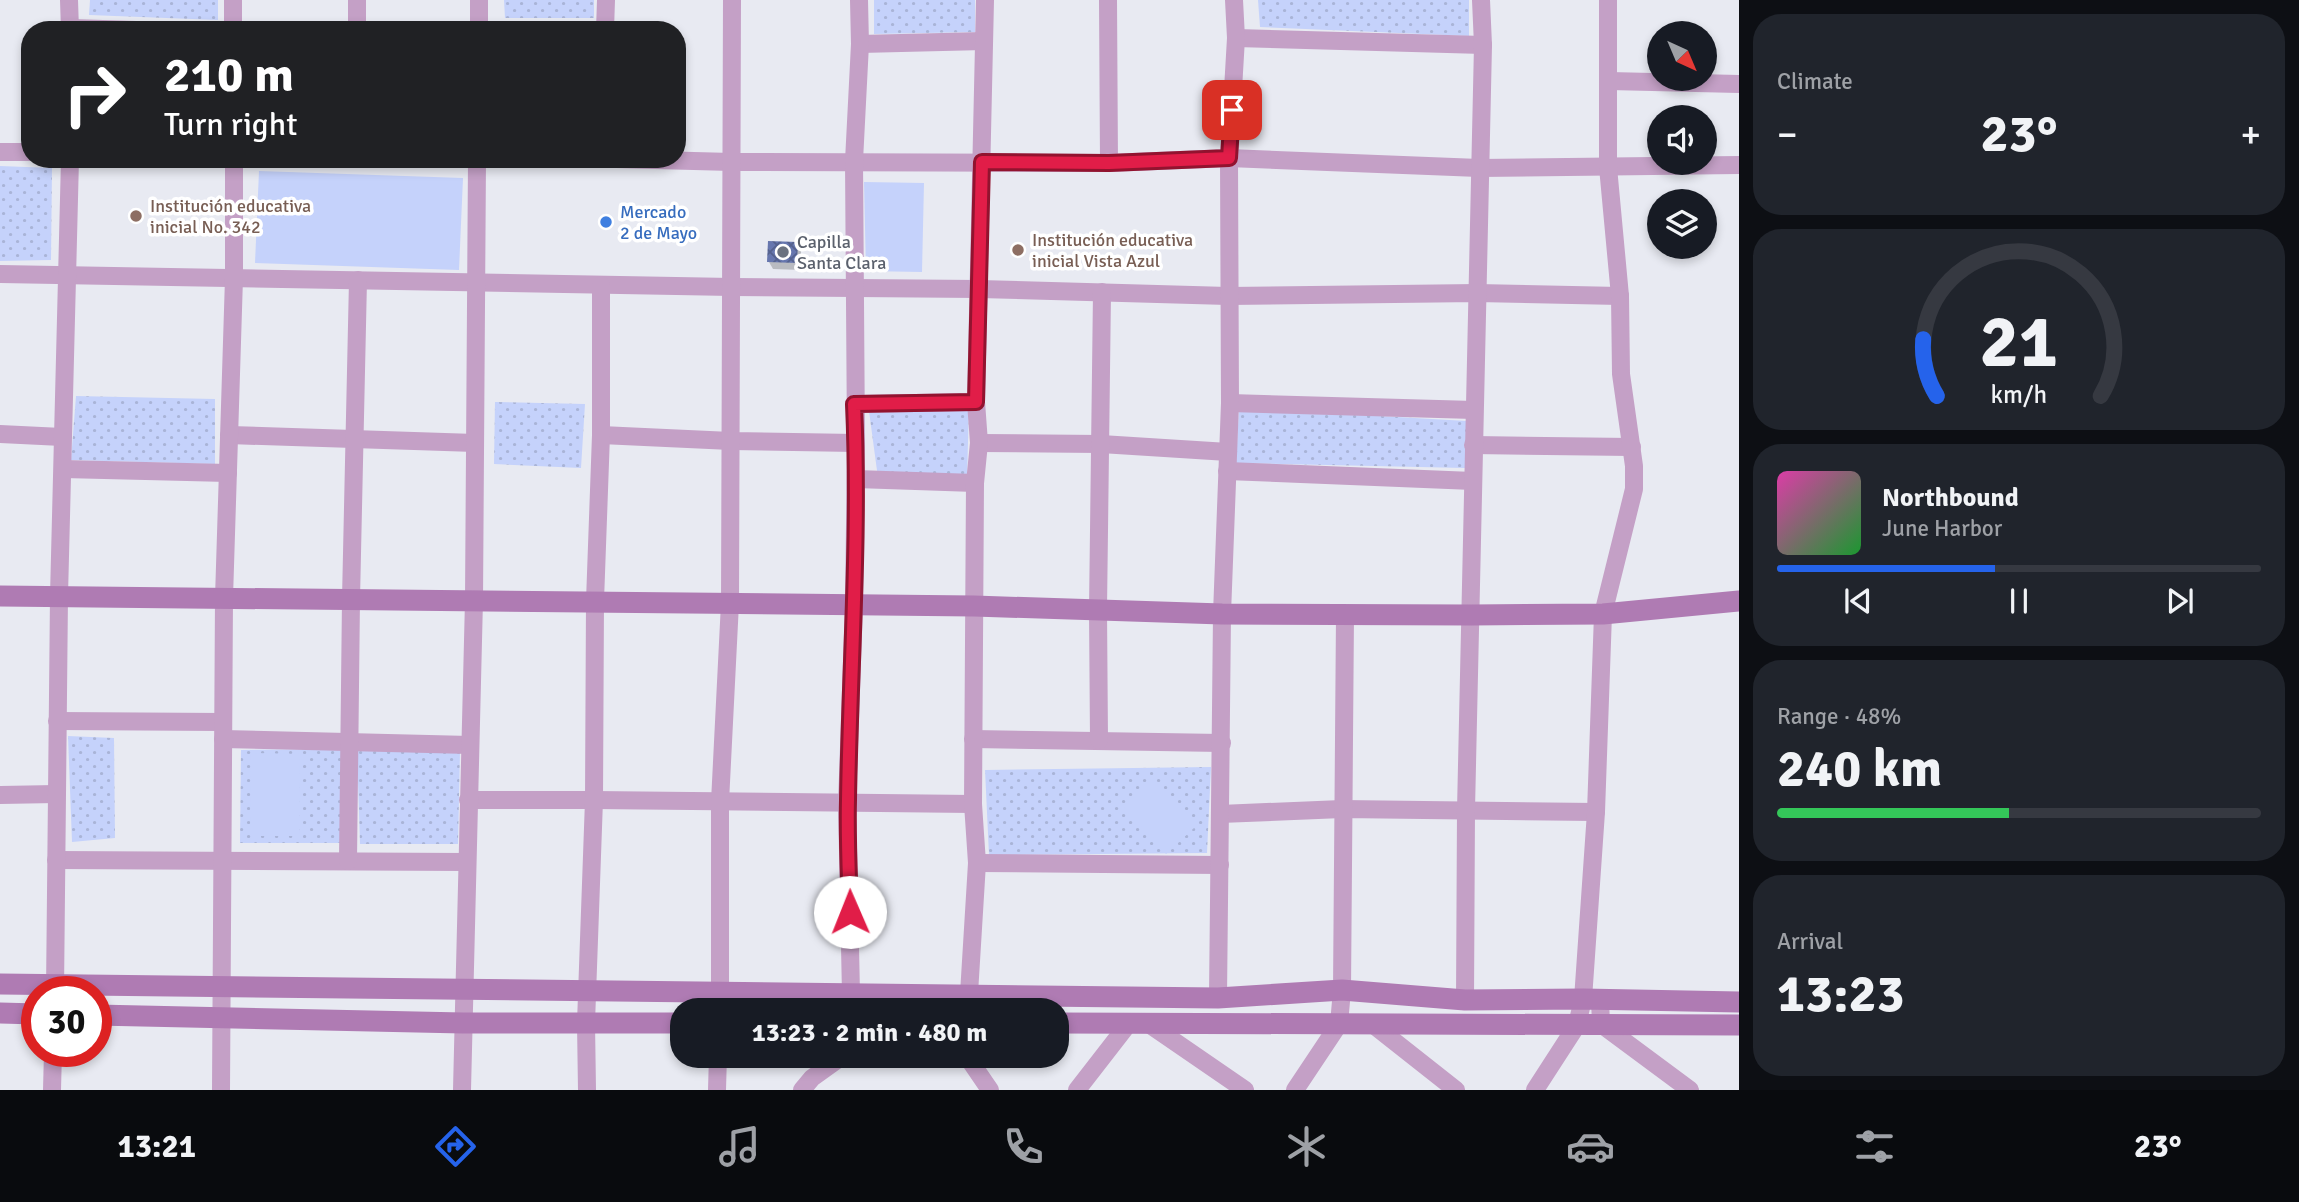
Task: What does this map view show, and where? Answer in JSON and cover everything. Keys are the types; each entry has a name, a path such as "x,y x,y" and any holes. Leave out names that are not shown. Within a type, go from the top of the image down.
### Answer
{"street":[{"path":"69,0 69,21"},
{"path":"233,0 233,21"},
{"path":"357,0 357,21"},
{"path":"479,21 480,0"},
{"path":"606,0 606,21"},
{"path":"720,998 720,802 730,603 732,0"},
{"path":"851,994 848,804 856,479 853,289 859,0"},
{"path":"969,998 977,863 973,804 975,483 979,443 976,402 985,0"},
{"path":"1108,0 1109,163"},
{"path":"1218,998 1222,614 1230,403 1229,158 1236,38 1234,0"},
{"path":"1465,1000 1466,810 1483,45 1481,0"},
{"path":"1608,0 1608,167 1620,296 1621,373 1632,447 1634,489 1603,614 1592,1000 1601,1024 1690,1090"},
{"path":"1236,38 1483,45"},
{"path":"860,44 984,41"},
{"path":"1609,81 1739,84"},
{"path":"0,152 21,152"},
{"path":"686,161 1109,163 1229,158 1479,168 1739,165"},
{"path":"55,976 59,596 70,168"},
{"path":"221,1090 224,598 234,278 234,168"},
{"path":"462,1090 474,600 477,168"},
{"path":"0,274 732,288 979,289 1228,296 1477,293 1620,296"},
{"path":"348,861 358,280"},
{"path":"587,1090 586,1023 594,800 595,601 601,435 601,285"},
{"path":"1099,740 1102,292"},
{"path":"854,404 976,402"},
{"path":"1230,403 1474,410"},
{"path":"0,434 62,438"},
{"path":"229,435 475,443"},
{"path":"601,435 856,443"},
{"path":"979,443 1101,444 1228,452"},
{"path":"1473,445 1632,447"},
{"path":"63,469 228,473"},
{"path":"1227,471 1474,481"},
{"path":"856,479 975,483"},
{"path":"0,596 595,601 974,606 1222,614 1471,615 1603,614 1739,601"},
{"path":"1295,1090 1339,1024 1342,990 1345,614"},
{"path":"57,721 349,742 470,745"},
{"path":"973,739 1222,743"},
{"path":"0,795 57,794"},
{"path":"468,800 973,804"},
{"path":"1220,814 1342,809 1596,812"},
{"path":"56,860 467,862"},
{"path":"977,863 1220,865"},
{"path":"0,984 21,986"},
{"path":"112,988 587,991 680,998"},
{"path":"1069,1000 1218,998 1342,990 1465,1000 1739,1002"},
{"path":"776,998 851,994 896,998"},
{"path":"1535,1090 1592,1000"},
{"path":"0,1013 21,1014"},
{"path":"112,1015 463,1023 670,1023"},
{"path":"1069,1023 1739,1025"},
{"path":"1371,1023 1456,1090"},
{"path":"1077,1090 1139,1024"},
{"path":"1139,1024 1245,1090"},
{"path":"52,1090 53,1067"},
{"path":"718,1068 718,1090"},
{"path":"802,1090 826,1068"},
{"path":"975,1068 990,1090"}],"shaded area":[{"path":"90,0 218,0 218,20 89,15"},
{"path":"504,0 594,0 594,18 505,18"},
{"path":"874,0 975,0 975,32 874,34"},
{"path":"1258,0 1469,0 1469,36 1260,27"},
{"path":"0,166 52,168 51,260 0,261"},
{"path":"259,171 463,178 459,270 255,263"},
{"path":"864,182 924,183 922,272 866,271"},
{"path":"76,396 215,399 215,464 71,460"},
{"path":"495,402 585,404 581,468 494,464"},
{"path":"969,404 967,479 878,478 869,411"},
{"path":"1239,408 1467,421 1465,468 1236,463"},
{"path":"68,736 114,738 115,838 72,842"},
{"path":"342,749 340,843 240,843 241,750"},
{"path":"357,750 460,751 458,844 360,844"},
{"path":"251,753 300,754 299,836 250,836"},
{"path":"1211,767 1207,853 989,855 985,770"},
{"path":"1152,781 1195,827 1166,854 1124,807"}],"building":[{"name":"Capilla Santa Clara","path":"768,241 798,242 797,263 767,262"}],"place":[{"name":"Institución educativa inicial No. 342","path":"136,216"},
{"name":"Mercado 2 de Mayo","path":"606,222"},
{"name":"Institución educativa inicial Vista Azul","path":"1018,250"},
{"name":"Capilla Santa Clara","path":"783,252"}],"route":[{"path":"850,912 848,804 854,605 854,404 976,402 982,162 1109,163 1229,158 1232,110"}]}
